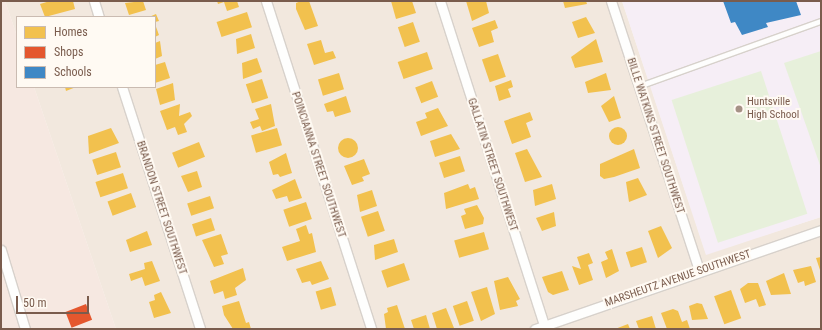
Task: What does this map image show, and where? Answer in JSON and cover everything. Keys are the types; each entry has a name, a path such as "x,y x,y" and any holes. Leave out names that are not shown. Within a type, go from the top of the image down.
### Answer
{"street":[{"path":"94,1 99,16"},
{"name":"POINCIANNA STREET SOUTHWEST","path":"266,1 371,329"},
{"name":"GALLATIN STREET SOUTHWEST","path":"440,1 545,328"},
{"name":"BILLE WATKINS STREET SOUTHWEST","path":"611,1 699,271"},
{"name":"BRANDON STREET SOUTHWEST","path":"122,88 200,329"},
{"name":"MARSHEUTZ AVENUE SOUTHWEST","path":"535,329 545,328 699,271 821,230"},
{"path":"1,250 25,329"}],"lane":[{"path":"638,86 821,21"}],"shaded area":[{"path":"1,1 5,1 16,33 16,88 34,88 116,329 1,329"},
{"path":"5,1 622,1 706,254 821,217 821,329 116,329 34,88 156,88 156,16 16,16 16,33"},
{"name":"Huntsville High School","path":"622,1 821,1 821,217 706,255"}],"green space":[{"path":"821,51 821,168 784,63"},
{"path":"761,71 807,214 718,243 672,100"}],"building: Homes":[{"path":"50,1 73,1 75,9 45,16 40,4"},
{"path":"143,1 146,10 129,15 125,3"},
{"path":"217,1 237,1 239,7 227,11 224,2 218,4"},
{"path":"301,1 309,1 318,26 305,30 296,9 296,3"},
{"path":"391,1 412,1 416,13 396,19"},
{"path":"466,1 486,1 489,13 472,21"},
{"path":"563,1 586,1 587,4 565,8"},
{"path":"247,12 252,27 222,37 217,22"},
{"path":"156,14 159,21 156,22 156,16 151,16"},
{"path":"586,17 595,33 578,38 572,22"},
{"path":"495,20 498,28 491,31 494,42 479,47 472,28"},
{"path":"413,22 420,42 405,47 398,27"},
{"path":"156,27 159,35 156,36"},
{"path":"251,34 255,48 237,54 236,39"},
{"path":"596,39 603,62 575,68 571,57"},
{"path":"321,40 325,53 333,51 336,58 314,65 307,44"},
{"path":"160,41 162,56 156,59 156,43"},
{"path":"427,52 433,69 404,79 398,62"},
{"path":"498,54 506,77 490,82 482,60"},
{"path":"257,58 262,72 243,79 242,63"},
{"path":"165,62 170,78 156,83 156,65"},
{"path":"339,73 344,89 323,96 318,79"},
{"path":"606,73 611,90 588,93 585,82"},
{"path":"262,79 268,98 252,103 246,84"},
{"path":"511,80 513,87 508,89 511,97 499,101 495,86"},
{"path":"432,81 438,97 421,103 415,87"},
{"path":"173,83 175,100 160,105 156,89"},
{"path":"65,88 74,88 66,91"},
{"path":"346,96 351,112 335,117 333,111 327,112 324,104"},
{"path":"614,96 621,118 609,122 601,106"},
{"path":"180,104 179,116 190,112 192,116 184,124 187,132 178,135 175,127 167,130 160,111"},
{"path":"271,104 275,126 262,131 260,126 253,129 250,122 259,119 255,109"},
{"path":"438,108 448,126 421,136 416,122 427,118 425,113"},
{"path":"530,112 533,120 526,123 531,137 512,144 504,121"},
{"path":"614,127 622,127 627,132 625,143 622,145 614,145 609,140 609,132"},
{"path":"111,128 119,143 89,154 88,136"},
{"path":"277,128 282,145 256,153 251,135"},
{"path":"451,134 460,149 435,157 430,141"},
{"path":"348,138 355,141 358,148 355,155 348,158 341,155 338,148 341,141"},
{"path":"199,142 205,157 178,168 172,153"},
{"path":"527,149 542,177 525,182 515,153"},
{"path":"634,149 640,168 604,179 600,176 600,164"},
{"path":"116,152 121,167 97,175 92,160"},
{"path":"286,153 292,173 280,177 278,174 273,175 269,162"},
{"path":"460,156 465,171 444,178 439,163"},
{"path":"364,159 370,174 362,177 364,181 352,185 344,166"},
{"path":"197,171 202,187 188,192 181,176"},
{"path":"123,173 128,188 100,197 95,182"},
{"path":"638,178 647,195 629,202 626,182"},
{"path":"295,179 302,198 289,202 287,196 276,199 272,190"},
{"path":"468,184 470,189 475,187 479,199 446,209 444,193"},
{"path":"552,184 556,199 535,206 533,190"},
{"path":"372,190 377,206 360,212 357,195"},
{"path":"131,193 136,207 113,216 108,202"},
{"path":"210,196 214,208 191,216 187,203"},
{"path":"306,202 312,219 289,227 283,210"},
{"path":"477,205 484,218 483,224 465,229 461,216 466,214 464,209"},
{"path":"378,211 385,231 368,237 361,217"},
{"path":"554,212 556,226 542,231 536,218"},
{"path":"211,218 215,230 196,237 192,224"},
{"path":"306,225 309,234 312,233 316,252 287,261 282,247 300,241 296,229"},
{"path":"661,226 672,248 658,258 648,231"},
{"path":"147,231 152,245 130,252 126,240"},
{"path":"484,232 489,249 459,258 454,241"},
{"path":"221,234 228,254 221,256 224,264 214,267 202,240"},
{"path":"394,239 398,252 375,260 374,245"},
{"path":"642,247 647,262 631,267 626,252"},
{"path":"612,249 619,271 606,278 601,262 608,259 605,252"},
{"path":"589,253 593,263 588,265 593,280 579,285 572,266 581,269 577,257"},
{"path":"821,257 821,273 816,258"},
{"path":"152,261 160,281 145,286 142,277 131,281 129,274 145,269 144,263"},
{"path":"321,261 329,279 312,285 310,281 302,283 296,269"},
{"path":"404,263 410,280 387,288 381,271"},
{"path":"811,266 816,282 805,286 804,281 798,283 793,270"},
{"path":"243,268 246,280 235,288 237,295 225,299 223,291 214,294 210,281"},
{"path":"562,271 569,290 553,295 548,292 542,277"},
{"path":"784,273 791,294 771,295 766,281"},
{"path":"508,277 520,299 516,301 518,306 500,310 494,281"},
{"path":"748,283 758,283 766,305 759,307 756,299 745,303 740,289"},
{"path":"331,287 336,305 321,310 316,291"},
{"path":"487,287 495,314 481,321 471,292"},
{"path":"731,290 741,318 724,324 714,296"},
{"path":"161,292 171,313 154,318 149,302 155,300 154,295"},
{"path":"239,301 246,323 249,322 251,329 233,329 224,315 222,306"},
{"path":"467,301 474,321 460,326 453,306"},
{"path":"697,303 702,304 708,319 692,320 689,306"},
{"path":"397,305 405,329 386,329 384,314 388,312 387,308"},
{"path":"446,308 454,328 437,329 432,313"},
{"path":"673,309 678,311 682,322 687,320 690,329 667,329 661,313"},
{"path":"426,315 430,329 414,329 411,320"},
{"path":"652,316 656,329 639,329 636,321"},
{"path":"628,324 630,329 615,329"}],"building: Shops":[{"path":"86,304 92,320 72,328 65,312"}],"building: Schools":[{"path":"723,1 796,1 801,15 766,23 768,27 742,35 735,22 731,23"}],"place":[{"name":"Huntsville High School","path":"739,109"}]}
